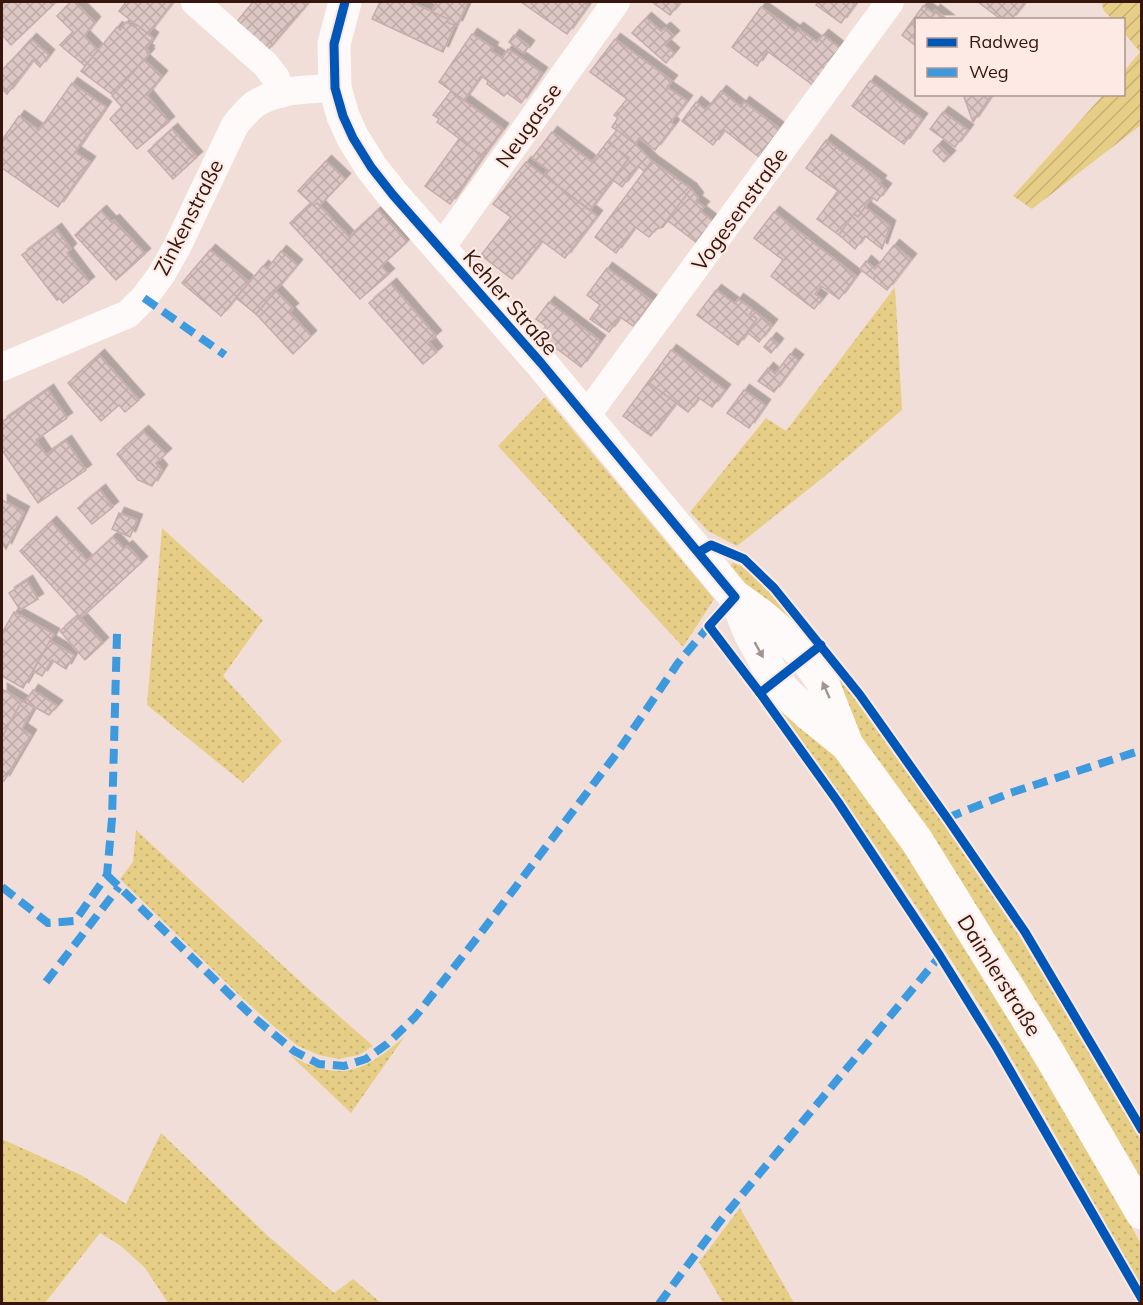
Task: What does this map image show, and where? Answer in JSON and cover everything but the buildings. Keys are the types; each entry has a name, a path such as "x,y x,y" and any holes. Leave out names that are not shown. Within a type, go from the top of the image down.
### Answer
{"main road":[{"name":"Kehler Straße","path":"345,2 334,44 335,88 343,116 353,138 371,167 586,416 735,597"},
{"name":"Daimlerstraße","path":"735,597 782,633 805,657 822,681 847,745 916,841 1048,1052 1142,1213"}],"street":[{"path":"195,2 266,65 276,78 281,94"},
{"name":"Neugasse","path":"440,249 616,2"},
{"name":"Vogesenstraße","path":"586,416 890,2"},
{"name":"Zinkenstraße","path":"2,365 128,314 144,298 161,275 177,247 234,125 255,104 281,94 301,89 335,88"}],"shaded area":[{"path":"1101,2 1141,2 1141,125 1032,209 1013,196 1102,96 1125,96 1125,70 1140,52 1125,34 1125,18 1111,18 1104,11"},
{"path":"895,287 902,410 825,476 737,546 708,531 690,512 766,418 786,431"},
{"path":"545,397 714,599 683,647 498,446"},
{"path":"162,528 263,620 223,676 282,741 243,783 147,705"},
{"path":"732,563 741,566 763,584 811,641 760,604 730,567"},
{"path":"836,673 946,825 1018,934 1085,1043 1141,1141 1141,1184 1020,975 846,718"},
{"path":"773,703 828,744 920,874 1082,1139 1141,1244 1141,1288 1028,1087 957,969 867,834"},
{"path":"136,830 373,1046 359,1055 338,1059 319,1055 298,1046 271,1024 120,879 133,862"},
{"path":"405,1036 351,1113 290,1055 309,1065 343,1071 365,1065"},
{"path":"161,1133 268,1236 334,1293 353,1279 381,1303 168,1303 145,1268 121,1246 100,1233 45,1303 2,1303 2,1139 81,1175 126,1204"},
{"path":"740,1208 794,1303 723,1303 699,1262"}],"marked path":[{"path":"144,298 225,355"},
{"path":"107,875 251,1015 294,1051 319,1064 344,1066 366,1059 387,1044 415,1017 617,753 678,663 709,626"},
{"path":"2,887 48,923 75,921 107,875 112,819 117,633"},
{"path":"947,818 1010,793 1142,750"},
{"path":"46,982 119,887"},
{"path":"659,1304 721,1220 940,956"}],"cycle path":[{"path":"345,2 334,44 335,88 343,116 353,138 371,167 393,195 541,363 735,597 709,626 838,802 940,956 997,1048 1142,1299"},
{"path":"699,552 711,545 744,559 774,588 860,695 1025,932 1142,1130"},
{"path":"760,693 821,645"}]}
